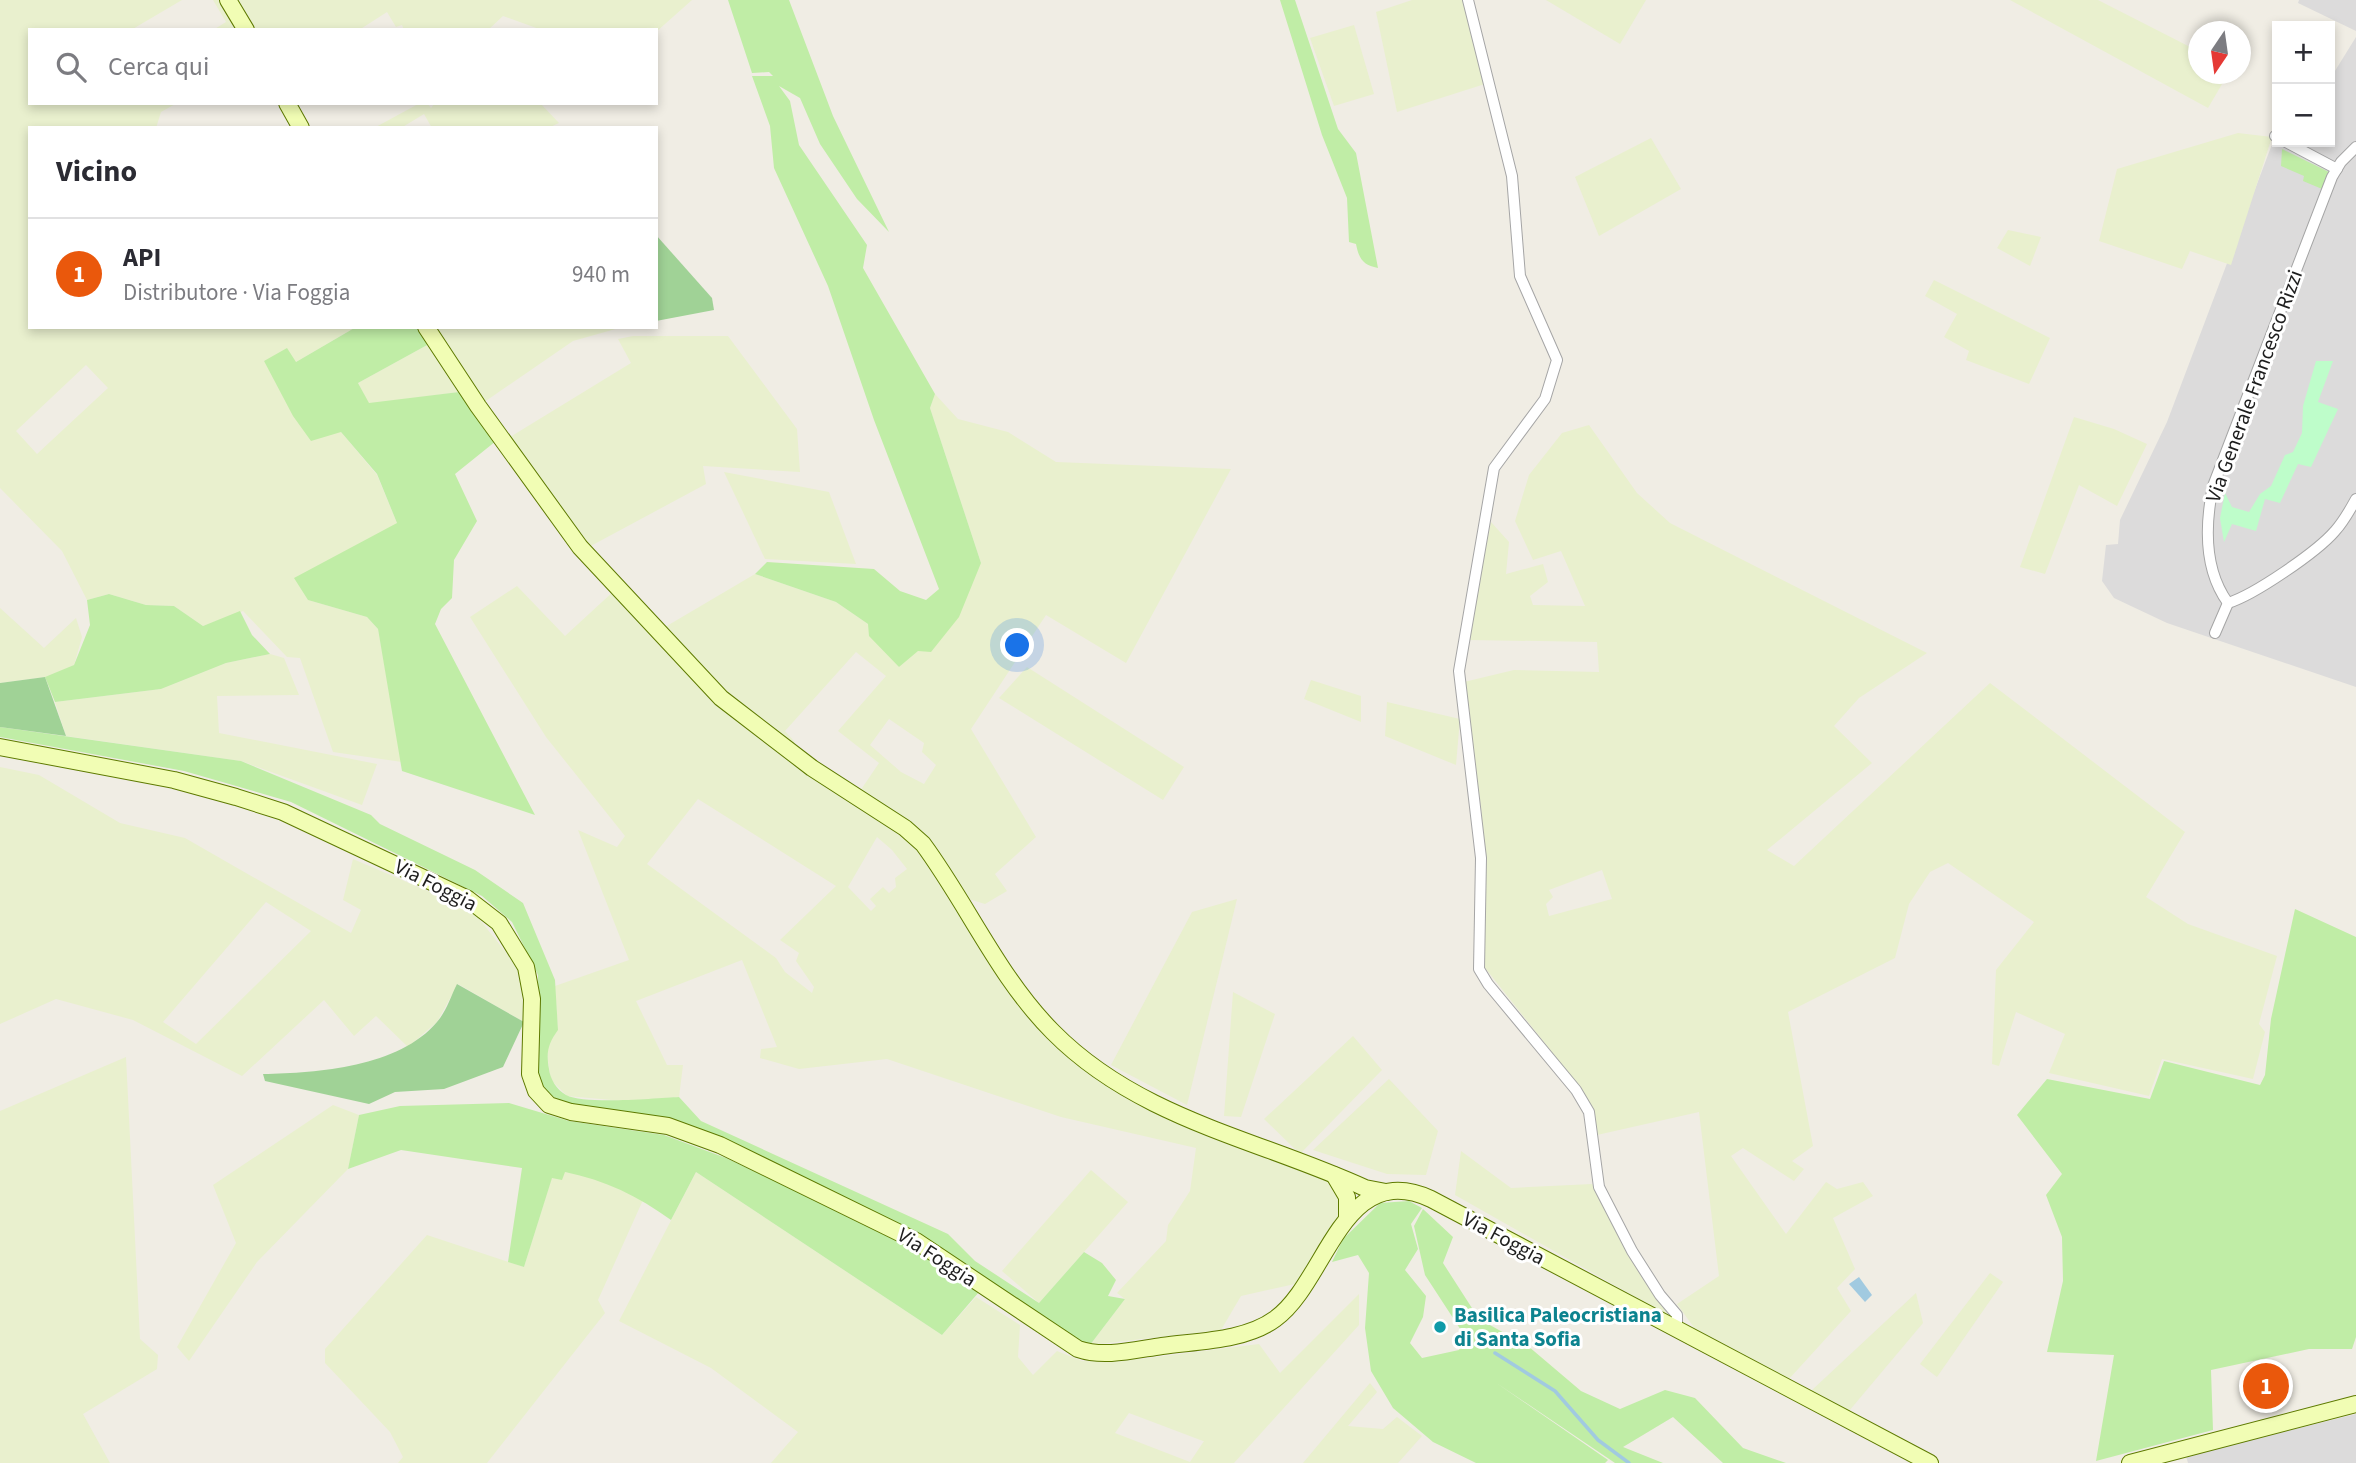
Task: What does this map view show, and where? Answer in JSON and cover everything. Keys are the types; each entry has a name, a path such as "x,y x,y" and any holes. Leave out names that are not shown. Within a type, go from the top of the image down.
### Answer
{"main road":[{"path":"228,0 245,28"},
{"path":"288,105 300,126"},
{"path":"427,329 485,417 580,547 721,698 812,768 905,828 923,844 1023,996 1052,1032 1106,1075 1149,1102 1213,1130 1334,1175 1353,1190 1362,1204"},
{"name":"Via Foggia","path":"0,747 174,780 248,800 283,812 468,899 499,923 526,967 532,999 530,1074 536,1091 549,1105 570,1112 668,1126 720,1145 907,1235 1060,1339 1084,1351 1103,1353 1153,1347 1238,1334 1268,1324 1294,1301 1348,1219 1362,1204 1385,1192 1404,1191 1431,1199 1930,1463"},
{"path":"1348,1219 1353,1190"},
{"path":"1353,1190 1385,1192"},
{"path":"2130,1463 2356,1404"}],"street":[{"path":"1468,0 1512,176 1520,276 1557,360 1545,399 1494,468 1459,671 1481,858 1479,969 1488,984 1576,1090 1589,1112 1599,1187 1632,1251 1660,1295 1677,1315 1677,1329"},
{"name":"Via Generale Francesco Rizzi","path":"2228,603 2212,567 2207,530 2213,486 2337,169 2356,146"},
{"path":"2296,147 2337,169"},
{"path":"2215,634 2228,603 2244,597 2323,542 2344,519 2356,499"}],"shaded area":[{"path":"2299,0 2356,0 2356,31 2298,3"},
{"path":"2356,37 2356,687 2167,623 2114,598 2102,581 2106,545 2118,544 2120,520 2167,422 2272,145 2335,147 2335,71"},
{"path":"2356,1414 2356,1463 2188,1463 2186,1456"}],"green space":[{"path":"0,0 182,0 134,28 28,28 28,105 173,105 161,112 157,126 28,126 28,329 353,329 296,362 264,361 341,432 377,475 397,523 308,600 367,617 378,629 402,762 333,752 300,658 287,657 243,611 203,626 174,606 146,605 109,594 87,600 62,551 0,488","holes":["86,365 108,388 37,454 16,431"]},
{"path":"213,0 224,0 240,28 216,28 226,22"},
{"path":"233,0 692,0 658,30 658,28 536,28 503,16 490,28 403,28 402,25 396,27 387,12 362,28 251,28"},
{"path":"728,0 789,0 833,116 889,232 857,199 820,144 800,98 779,86 790,101 799,145 867,245 863,268 935,394 930,408 981,563 959,617 931,652 918,651 899,667 869,636 868,624 836,602 755,574 767,562 874,569 900,591 926,600 939,589 874,420 828,286 774,168 770,126 752,76 773,76 769,72 752,73"},
{"path":"1280,0 1295,0 1338,129 1356,153 1378,268 1365,263 1356,244 1349,242 1347,198 1322,135"},
{"path":"1412,0 1468,0 1488,83 1397,112 1376,12"},
{"path":"1546,0 1646,0 1620,44"},
{"path":"2010,0 2098,0 2188,46 2188,84 2222,84 2208,108"},
{"path":"1354,25 1374,94 1334,106 1310,38"},
{"path":"416,105 429,105 431,108 433,105 542,105 559,123 552,126 431,126 424,114 404,126 378,126"},
{"path":"2238,133 2272,137 2231,265 2190,251 2182,269 2099,241 2117,169"},
{"path":"1651,138 1681,189 1599,236 1575,177"},
{"path":"2282,149 2329,172 2322,189 2303,181 2304,176 2281,166"},
{"path":"2008,230 2041,237 2030,266 1997,248"},
{"path":"658,237 712,298 714,310 658,321"},
{"path":"1934,280 2050,338 2029,384 1966,360 1969,351 1944,337 1957,314 1925,296"},
{"path":"353,329 420,329 429,344 358,383 369,403 459,392 496,441 455,474 477,521 454,560 452,598 441,609 435,624 535,815 402,771 378,629 367,617 308,600 294,578 397,523 377,474 341,432 311,441 293,416 264,361 287,348 296,362"},
{"path":"431,329 615,329 573,341 480,405"},
{"path":"633,336 728,336 797,429 800,472 703,466 706,484 587,548 505,440 631,363 618,339"},
{"path":"429,344 459,392 369,404 358,383"},
{"path":"2316,361 2333,361 2318,402 2338,409 2311,467 2298,464 2280,503 2265,499 2256,531 2232,524 2224,542 2220,518 2225,493 2232,507 2249,512 2260,494 2271,486 2285,455 2293,452 2302,433 2303,406"},
{"path":"935,394 958,419 1008,432 1056,462 1231,469 1126,663 1046,615 971,729 1036,837 995,874 1007,891 985,904 962,897 912,829 858,794 879,763 838,731 886,676 856,652 785,731 795,742 791,746 706,678 660,630 755,574 836,602 868,624 899,667 981,563 930,408","holes":["889,719 924,743 922,752 936,765 924,784 901,772 870,745"]},
{"path":"2074,417 2114,429 2147,444 2117,506 2079,485 2045,574 2020,567"},
{"path":"1589,425 1637,493 1670,523 1927,653 1859,698 1834,726 1872,763 1767,850 1794,866 1990,683 2185,832 2146,897 2188,924 2277,956 2259,1024 2265,1032 2253,1079 2162,1059 2149,1096 2049,1073 2065,1034 2016,1012 1999,1066 1992,1064 1996,970 2034,922 1948,863 1930,872 1909,904 1895,958 1788,1012 1813,1146 1792,1161 1804,1169 1794,1181 1743,1148 1731,1156 1786,1234 1826,1182 1837,1189 1863,1182 1873,1196 1833,1218 1855,1269 1837,1288 1851,1311 1789,1379 1695,1329 1677,1304 1719,1276 1699,1112 1597,1135 1577,1084 1482,964 1482,815 1464,682 1514,670 1599,672 1597,642 1469,640 1491,522 1509,542 1506,574 1543,564 1548,582 1530,596 1533,605 1585,606 1561,551 1533,560 1515,521 1529,475 1562,433","holes":["1602,870 1612,899 1549,916 1546,904 1553,897 1549,890"]},
{"path":"724,472 829,492 856,564 765,559"},
{"path":"517,586 565,636 615,590 730,709 916,841 1007,979 1109,1083 1333,1180 1344,1209 1295,1284 1241,1296 1221,1330 1090,1345 1125,1299 1117,1293 1166,1241 1168,1225 1190,1191 1196,1148 1061,1117 887,1059 799,1069 760,1058 761,1049 777,1047 742,960 636,1001 667,1065 683,1065 679,1097 623,1101 567,1096 551,1080 548,1061 548,1044 558,1030 555,986 629,960 578,830 617,847 625,836 546,737 470,617","holes":["698,799 836,886 780,940 799,953 796,961 814,987 812,993 785,972 776,958 647,864","877,837 907,869 895,878 896,887 889,893 883,887 870,899 876,906 871,911 848,887"]},
{"path":"109,594 146,605 174,606 203,626 240,611 252,635 270,654 226,663 161,689 55,702 45,677 74,665 90,625 87,600"},
{"path":"0,608 44,648 76,618 82,637 74,665 53,676 0,683"},
{"path":"270,654 284,658 299,695 217,696 219,733 377,764 362,805 241,761 66,736 55,702 161,689 226,663"},
{"path":"1027,667 1184,767 1163,800 999,698"},
{"path":"45,677 66,736 0,727 0,683"},
{"path":"1311,680 1361,696 1361,722 1304,699"},
{"path":"1387,702 1460,719 1456,765 1385,736"},
{"path":"0,727 241,761 371,815 380,824 475,870 523,903 555,980 558,1030 549,1048 548,1063 552,1080 566,1095 588,1100 679,1097 701,1121 948,1234 975,1261 1039,1303 1084,1252 1102,1263 1116,1280 1108,1296 1125,1299 1090,1345 1056,1329 912,1230 747,1150 687,1124 567,1103 551,1096 539,1081 538,975 512,922 482,896 291,802 184,771 0,737"},
{"path":"0,767 39,775 120,823 185,838 351,933 361,910 343,900 353,859 472,910 520,970 524,1022 458,984 437,1022 408,1047 376,1016 354,1036 324,1000 242,1076 133,1020 56,999 0,1024","holes":["266,902 311,931 196,1044 163,1022"]},
{"path":"1237,899 1187,1105 1111,1065 1192,912"},
{"path":"2295,909 2356,937 2356,1337 2352,1349 2309,1349 2211,1370 2213,1430 2096,1461 2114,1355 2047,1352 2063,1281 2062,1237 2046,1195 2062,1174 2017,1115 2047,1079 2150,1099 2164,1061 2260,1085 2265,1075 2271,1019"},
{"path":"457,984 524,1022 503,1067 444,1089 395,1092 369,1104 265,1081 263,1074 332,1069 380,1058 402,1049 421,1037 437,1022"},
{"path":"1233,992 1275,1014 1241,1117 1224,1116"},
{"path":"1353,1036 1382,1070 1300,1154 1264,1119"},
{"path":"126,1057 140,1339 158,1355 157,1369 83,1414 110,1463 0,1463 0,1111"},
{"path":"1389,1079 1438,1131 1426,1175 1387,1174 1313,1150"},
{"path":"509,1103 569,1121 664,1135 726,1158 911,1246 979,1292 942,1335 696,1172 671,1220 634,1196 607,1184 565,1172 562,1180 552,1178 524,1267 508,1262 522,1168 401,1150 348,1169 359,1115 400,1106"},
{"path":"333,1105 359,1115 348,1169 257,1262 189,1361 177,1347 236,1243 213,1185"},
{"path":"1461,1151 1511,1188 1592,1184 1669,1316 1455,1195"},
{"path":"1091,1170 1128,1202 1039,1303 1002,1271"},
{"path":"565,1172 596,1178 643,1200 598,1300 605,1313 487,1463 398,1463 403,1457 390,1432 325,1363 325,1349 427,1235 524,1267 552,1177"},
{"path":"696,1172 942,1335 976,1297 1020,1325 1018,1357 1033,1375 1057,1351 1082,1361 1141,1359 1259,1344 1280,1373 1359,1294 1359,1325 1234,1463 771,1463 798,1432 711,1368 619,1321","holes":["1129,1413 1204,1441 1190,1462 1115,1433"]},
{"path":"1409,1201 1422,1208 1411,1224 1418,1249 1405,1270 1426,1296 1423,1317 1410,1343 1422,1358 1459,1350 1465,1337 1468,1341 1425,1275 1414,1226 1423,1209 1453,1237 1443,1263 1479,1319 1528,1346 1581,1391 1620,1409 1665,1390 1695,1398 1743,1448 1786,1463 1723,1463 1673,1417 1623,1447 1663,1463 1615,1463 1495,1382 1608,1460 1605,1463 1476,1463 1433,1442 1393,1408 1371,1371 1365,1328 1369,1273 1358,1255 1332,1262 1343,1239 1380,1203"},
{"path":"1990,1273 2003,1282 1937,1377 1920,1364"},
{"path":"1916,1293 1923,1323 1849,1411 1811,1391"},
{"path":"1370,1383 1377,1392 1348,1426 1383,1429 1397,1417 1422,1436 1398,1463 1303,1463"}],"water":[{"path":"1859,1277 1872,1295 1865,1302 1849,1284"}],"waterway":[{"path":"1495,1353 1555,1391 1598,1440 1629,1463"}],"place":[{"name":"Basilica Paleocristiana di Santa Sofia","path":"1440,1327"},
{"name":"API","path":"2266,1386"}]}
